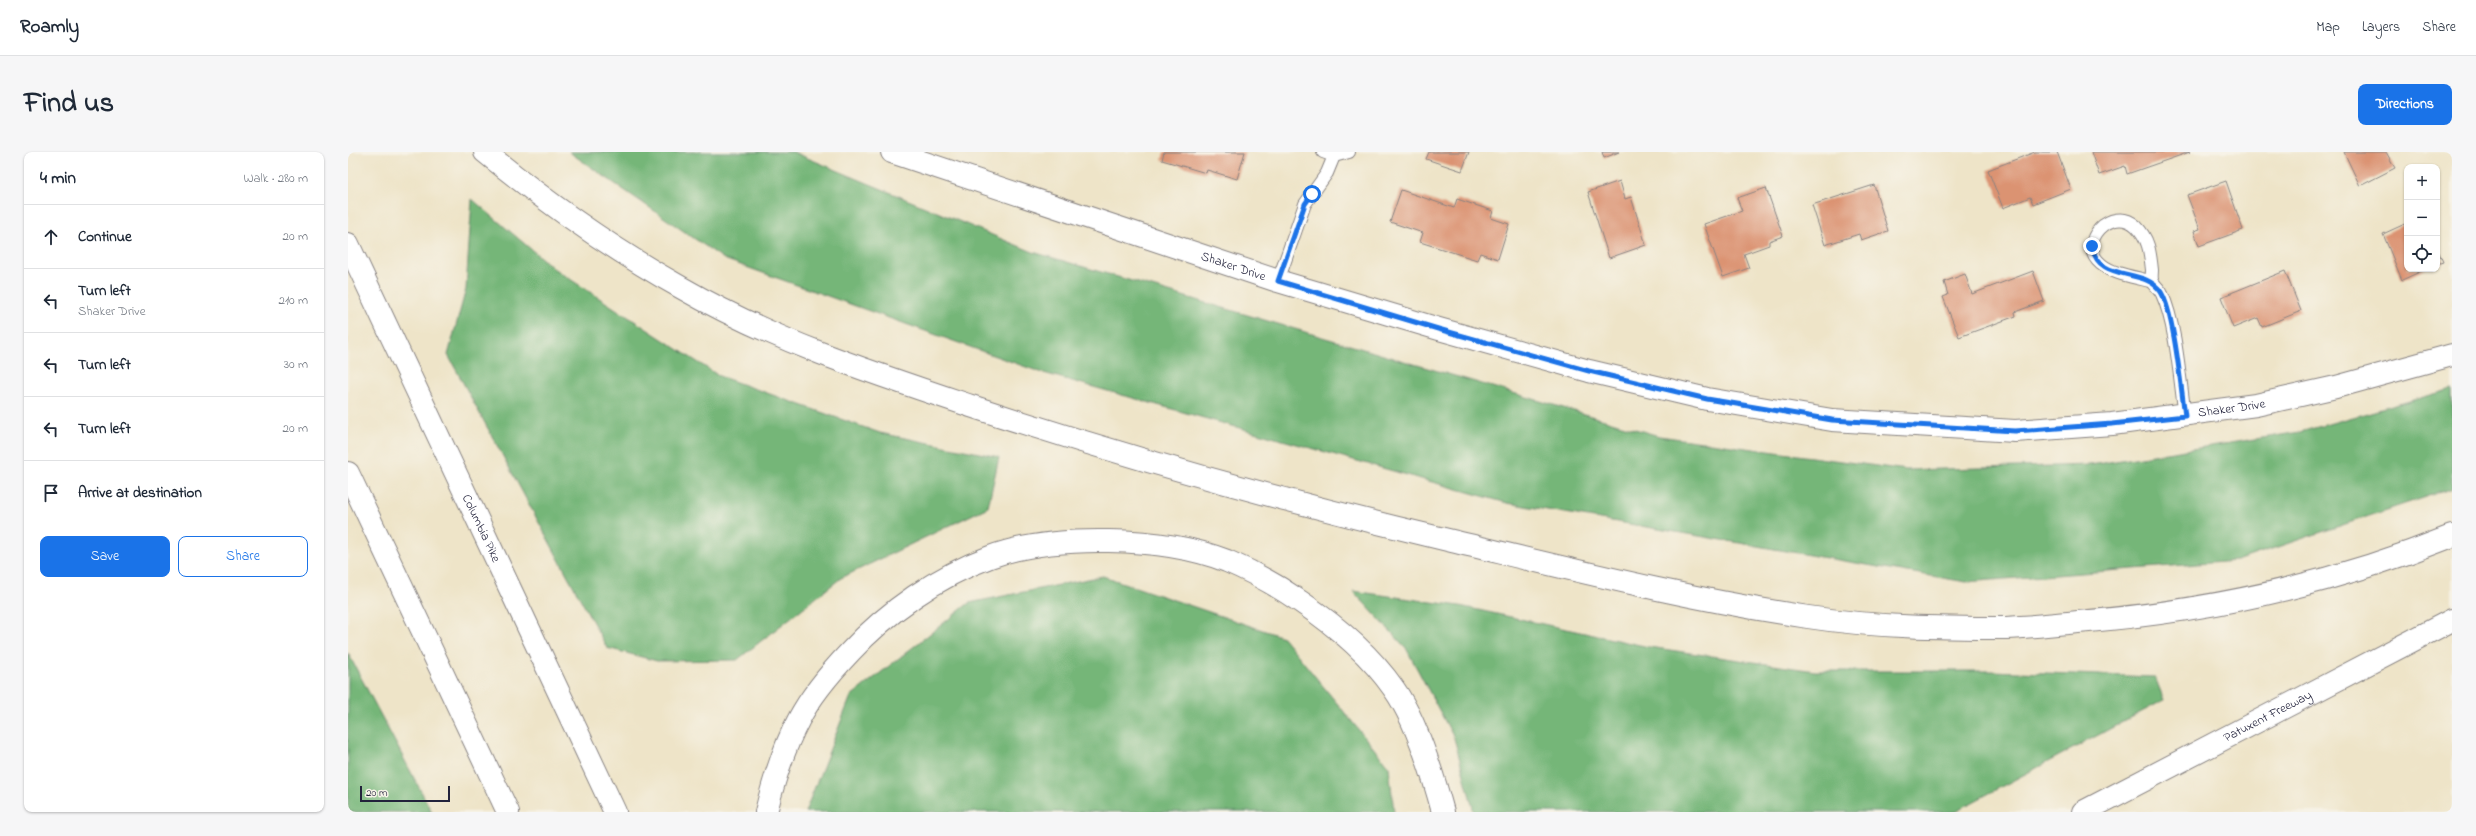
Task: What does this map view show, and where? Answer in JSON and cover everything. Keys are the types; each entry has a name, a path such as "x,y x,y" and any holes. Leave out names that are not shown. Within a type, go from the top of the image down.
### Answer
{"main road":[{"path":"485,152 527,186 604,242 686,291 772,332 860,369 1022,423 1217,481 1379,524 1700,597 1811,618 1906,626 2009,628 2129,618 2236,601 2339,575 2452,536"},
{"name":"Shaker Drive","path":"892,152 1278,281 1438,329 1589,371 1707,399 1832,420 2015,431 2112,424 2185,416 2263,404 2336,387 2452,355"},
{"name":"Columbia Pike","path":"348,244 615,812"},
{"path":"348,473 508,812"},
{"path":"766,812 778,764 800,717 828,675 872,628 924,589 990,556 1058,542 1120,540 1178,548 1226,561 1275,585 1320,615 1362,653 1395,690 1415,732 1433,777 1443,812"},
{"name":"Patuxent Freeway","path":"2083,812 2452,620"}],"lane":[{"path":"1323,152 1334,156 1350,152"},
{"path":"1278,281 1305,204 1326,173 1334,156"},
{"path":"2153,282 2149,245 2143,233 2132,223 2122,219 2112,220 2100,228 2093,237 2092,246 2094,256 2101,264 2110,270 2153,282 2162,292 2169,315 2185,416"}],"green space":[{"path":"569,152 793,152 1033,252 1659,436 1906,470 2090,465 2300,432 2452,389 2452,488 2236,561 1966,582 1507,503 1040,372 724,259"},
{"path":"472,199 553,268 719,376 880,433 999,457 988,507 841,578 737,660 657,661 607,648 448,355 466,289"},
{"path":"1103,576 1283,637 1389,767 1394,812 805,812 851,696 969,603"},
{"path":"1353,591 1460,606 1649,647 1815,671 1991,671 2155,677 2164,700 1954,812 1474,812 1454,738 1406,648"},
{"path":"348,653 432,812 348,812"}],"building":[{"path":"1164,152 1245,152 1237,179 1207,170 1206,173 1162,160"},
{"path":"1429,152 1469,152 1462,171 1426,159"},
{"path":"1602,152 1619,152 1604,158"},
{"path":"2035,152 2057,152 2071,189 2033,204 2030,197 2003,208 1988,170"},
{"path":"2091,152 2190,152 2127,174 2125,166 2099,175"},
{"path":"2344,152 2386,152 2395,168 2360,186"},
{"path":"1620,181 1625,199 1631,197 1646,245 1609,258 1588,192"},
{"path":"2226,181 2243,230 2199,246 2194,231 2200,229 2187,195"},
{"path":"1874,185 1888,231 1861,240 1859,234 1825,245 1812,205"},
{"path":"1766,188 1783,236 1769,241 1769,245 1744,254 1749,268 1723,277 1704,224 1742,211 1737,198"},
{"path":"1401,190 1454,208 1457,199 1493,211 1491,218 1509,224 1498,259 1480,253 1477,260 1420,242 1423,233 1390,222"},
{"path":"2404,224 2404,272 2419,272 2402,280 2383,234"},
{"path":"2440,255 2443,262 2440,263"},
{"path":"2033,271 2044,301 2015,312 2016,316 1959,337 1943,297 1948,295 1944,282 1965,274 1972,294"},
{"path":"2285,271 2301,311 2262,327 2258,318 2233,328 2221,297"}],"route":[{"path":"1312,194 1305,204 1278,281 1438,329 1589,371 1707,399 1832,420 1924,427 2015,431 2112,424 2185,416 2169,315 2162,292 2153,282 2110,270 2101,264 2094,256 2092,246"}]}
